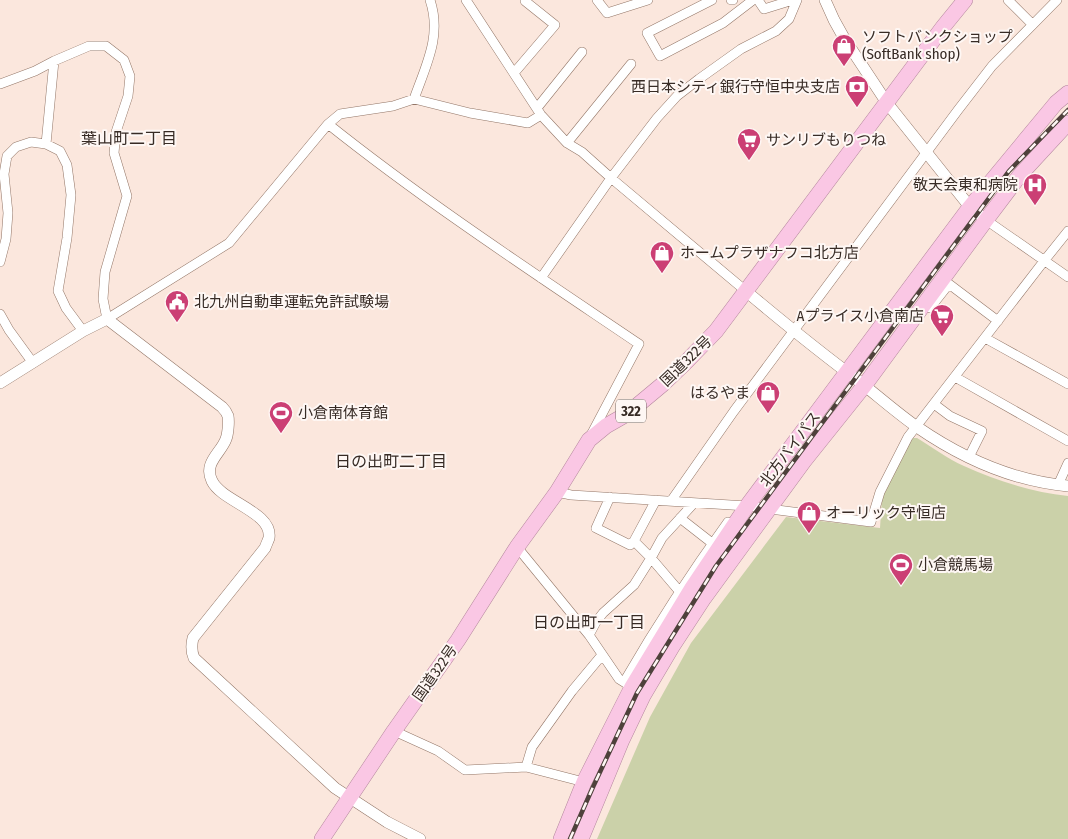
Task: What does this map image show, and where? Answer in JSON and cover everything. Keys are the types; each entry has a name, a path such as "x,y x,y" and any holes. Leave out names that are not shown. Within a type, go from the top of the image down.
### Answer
{"highway":[{"name":"国道322号","path":"322,839 458,640 517,547 557,492 589,440 606,426 627,414 663,384 716,331 965,0"},
{"name":"北方バイパス","path":"561,839 584,782 633,689 692,588 744,506 847,373 970,207 1056,103 1068,93"},
{"name":"北方バイパス","path":"581,839 622,740 633,689 672,647 704,598 804,461 864,386 986,220 1020,176 1068,123"}],"street":[{"path":"414,99 433,44 435,31 430,0"},
{"path":"466,0 539,111 567,143 582,152 794,331 917,427 948,447 969,457 1004,472 1034,481 1063,486 1068,464"},
{"path":"597,0 607,13 648,0"},
{"path":"712,0 647,33 660,56 723,23 753,0"},
{"path":"758,0 764,9 792,0"},
{"path":"541,278 611,178 657,118 677,96 741,49 776,30 789,19 797,0"},
{"path":"825,0 844,38 887,103 970,207 1068,277"},
{"path":"1008,0 1032,24"},
{"path":"671,502 734,411 992,66 1057,0"},
{"path":"514,73 555,25 525,1"},
{"path":"0,84 35,71 89,46 106,46 124,60 130,76 128,96 116,132 114,153 127,196 105,272 103,299 107,319 222,406 228,416 226,440 213,458 210,470 211,479 218,489 263,520 268,529 269,538 265,548 193,638 191,645 192,653 194,658 335,788 386,822 420,839"},
{"path":"0,383 229,243 328,124 340,114 393,106 414,99 470,113 528,123 582,52"},
{"path":"46,144 54,61"},
{"path":"567,143 631,64"},
{"path":"328,124 376,162 639,344 589,440"},
{"path":"0,262 6,239 8,213 4,174 7,156 16,147 31,142 46,144 60,151 67,165 71,195 67,238 58,291 66,308 83,331"},
{"path":"557,492 744,506 871,522 880,492 908,437 1068,231"},
{"path":"892,347 900,348 949,284 998,321"},
{"path":"0,314 33,363"},
{"path":"985,338 1068,384"},
{"path":"955,377 1068,441"},
{"path":"934,404 950,416 982,431 969,457"},
{"path":"610,497 596,528 630,545 656,500"},
{"path":"589,635 603,613 634,585 662,538 694,503"},
{"path":"517,547 589,635 619,679 633,689 650,638 712,543 744,506"},
{"path":"680,518 712,543"},
{"path":"634,541 680,592"},
{"path":"526,767 532,747 572,691 602,654"},
{"path":"394,731 438,751 465,770 526,767 584,782"}],"green space":[{"name":"小倉競馬場","path":"912,438 917,438 958,463 989,476 1028,489 1068,496 1068,839 597,839 650,717 691,643 786,517 880,528 882,497"}],"railway":[{"path":"570,839 637,693 716,566 1009,171 1068,110"}],"place":[{"name":"ソフトバンクショップ (SoftBank shop)","path":"844,67"},
{"name":"西日本シティ銀行守恒中央支店","path":"857,108"},
{"name":"サンリブもりつね","path":"749,161"},
{"name":"敬天会東和病院","path":"1035,206"},
{"name":"ホームプラザナフコ北方店","path":"662,274"},
{"name":"北九州自動車運転免許試験場","path":"177,323"},
{"name":"Aプライス小倉南店","path":"942,337"},
{"name":"はるやま","path":"768,414"},
{"name":"小倉南体育館","path":"281,434"},
{"name":"オーリック守恒店","path":"809,534"},
{"name":"小倉競馬場","path":"901,586"}],"district":[{"name":"葉山町二丁目","path":"129,138"},
{"name":"日の出町二丁目","path":"391,461"},
{"name":"日の出町一丁目","path":"589,622"}]}
